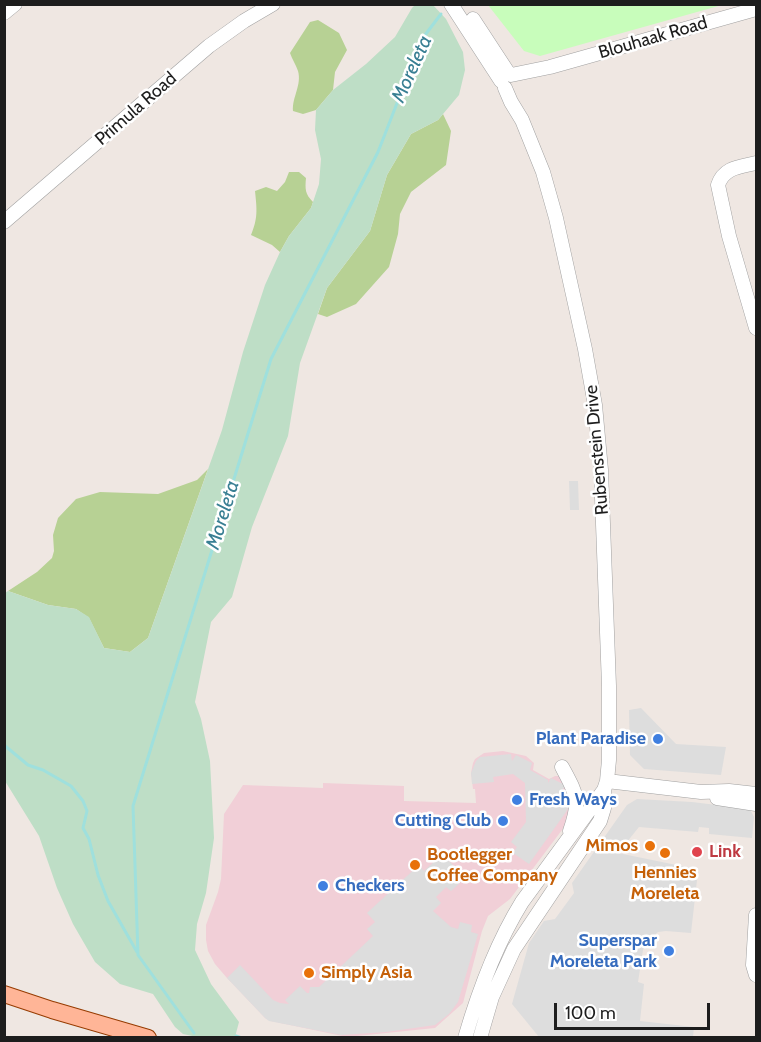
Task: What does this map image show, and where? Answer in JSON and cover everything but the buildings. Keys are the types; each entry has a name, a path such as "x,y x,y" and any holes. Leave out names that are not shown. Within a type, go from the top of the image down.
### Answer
{"main road":[{"path":"4,994 148,1038"}],"street":[{"path":"4,13 15,4"},
{"name":"Rubenstein Drive","path":"452,4 509,81"},
{"name":"Rubenstein Drive","path":"463,4 509,81 543,172 556,218 585,349 595,405 601,470 609,686 609,760 604,808 600,821 514,949 492,997 480,1038"},
{"name":"Primula Road","path":"4,222 209,46 264,7"},
{"name":"Blouhaak Road","path":"509,81 550,67 756,9"},
{"path":"755,322 729,236 718,185 721,177 727,172 756,163"},
{"path":"562,767 576,793 578,804 576,816 565,844"},
{"path":"465,1038 484,980 508,925 606,785 756,794"},
{"path":"701,792 715,798 756,804"},
{"path":"756,915 753,965 756,975"}],"shaded area":[{"path":"569,481 578,481 579,510 570,510"},
{"path":"641,708 676,744 726,747 721,775 644,769 630,755 629,710"},
{"path":"503,751 526,756 534,763 533,770 549,779 560,776 573,797 568,822 510,899 488,916 463,1003 435,1028 347,1037 271,1021 265,1018 215,964 208,951 206,925 221,879 224,814 243,785 323,788 323,783 404,786 404,801 476,803 471,773 475,759 484,753"},
{"path":"511,754 512,761 516,755 532,763 530,770 548,780 548,783 551,778 565,785 562,792 570,793 566,812 529,864 513,853 517,847 511,842 526,822 525,783 513,774 493,777 494,782 472,784 471,773 480,757"},
{"path":"637,799 692,802 750,809 754,817 752,838 709,834 709,828 699,827 698,832 639,827 618,853 691,868 690,879 697,880 691,933 658,932 646,943 638,982 644,984 640,1021 694,1027 693,1037 539,1037 512,1004 529,943 544,921 555,919 574,893 572,883 627,805"},
{"path":"442,854 459,871 453,877 459,884 451,891 446,887 436,897 441,903 433,911 451,927 458,929 460,922 472,925 471,932 478,934 458,1002 449,1014 435,1025 341,1035 269,1021 227,978 240,965 273,1000 280,1003 289,1004 285,1000 300,986 309,993 310,987 319,987 373,936 367,929 375,922 367,913 419,865 424,871"}],"green space":[{"path":"416,4 433,5 446,19 463,52 465,70 459,95 438,120 411,134 387,175 370,231 327,288 300,363 288,436 252,527 232,597 211,622 195,702 210,761 214,838 206,893 197,924 195,950 211,984 239,1022 235,1037 197,1037 183,1034 175,1027 153,994 120,984 95,962 73,924 57,888 39,836 5,781 5,593 8,591 48,605 76,609 89,617 104,648 130,652 148,638 222,430 243,352 265,285 289,236 311,208 319,184 321,159 315,130 316,110 333,90 395,37"},
{"path":"488,5 722,5 540,56 524,51"},
{"path":"318,20 339,33 347,50 335,72 333,90 316,110 303,114 293,111 299,76 290,53 310,22"},
{"path":"443,114 451,131 446,165 411,192 400,214 398,234 389,267 356,304 327,317 318,314 327,288 370,231 387,175 411,134 438,120"},
{"path":"289,172 299,172 306,178 306,191 313,202 280,252 272,245 251,235 256,214 255,191 266,187 277,191 285,182"},
{"path":"208,469 148,638 130,652 104,648 89,618 76,609 48,605 8,591 37,572 52,558 53,535 58,518 76,499 100,492 158,494 197,480"}],"waterway":[{"name":"Moreleta","path":"194,1033 138,955 133,806 271,359 378,152 422,39 441,14"},
{"path":"4,745 28,765 43,770 71,786 83,801 87,811 83,828 89,839 98,875 108,901 137,952"},
{"path":"236,1036 242,1038"}],"place":[{"name":"Plant Paradise","path":"658,739"},
{"name":"Fresh Ways","path":"517,800"},
{"name":"Cutting Club","path":"503,821"},
{"name":"Mimos","path":"650,846"},
{"name":"Link","path":"697,852"},
{"name":"Hennies Moreleta","path":"665,853"},
{"name":"Bootlegger Coffee Company","path":"415,865"},
{"name":"Checkers","path":"323,886"},
{"name":"Superspar Moreleta Park","path":"669,951"},
{"name":"Simply Asia","path":"309,973"}]}
